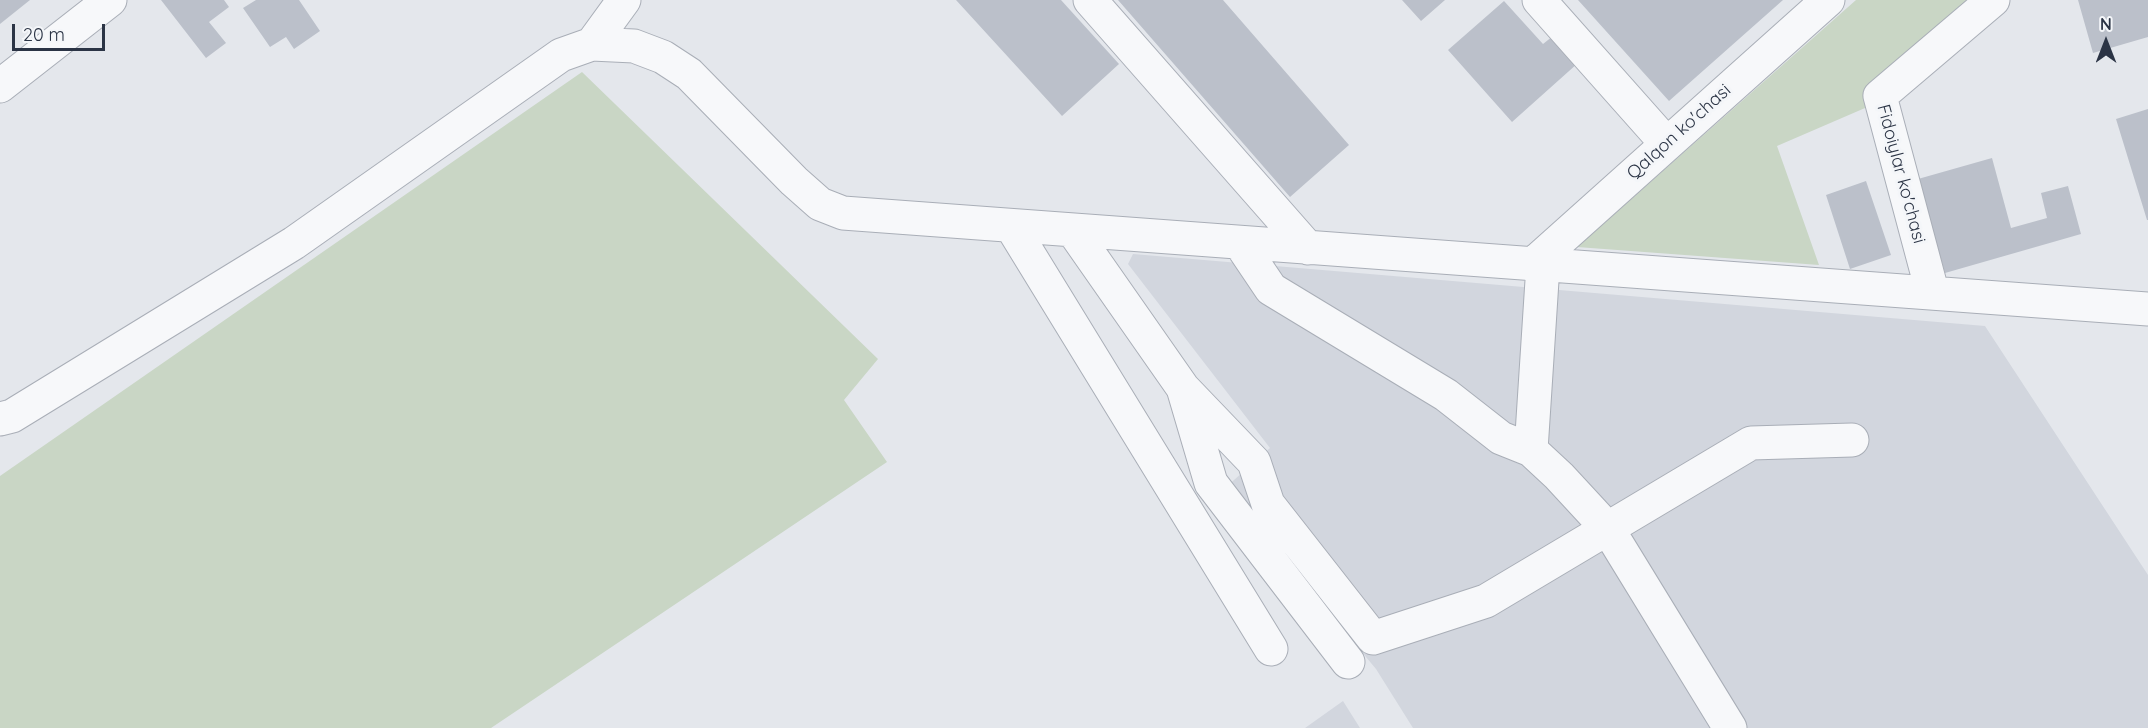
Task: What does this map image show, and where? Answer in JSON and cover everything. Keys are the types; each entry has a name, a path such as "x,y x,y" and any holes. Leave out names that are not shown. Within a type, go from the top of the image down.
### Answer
{"street":[{"path":"0,86 110,0"},
{"path":"592,44 624,0"},
{"path":"1090,0 1308,248"},
{"path":"1539,0 1666,143"},
{"name":"Qalqon ko'chasi","path":"1537,265 1666,143 1828,0"},
{"name":"Fidoiylar ko'chasi","path":"1932,291 1880,96 1993,0"},
{"path":"0,420 12,416 294,243 561,55 592,44 634,46 663,57 689,74 794,181 820,204 843,213 1537,265 1932,291 2148,309"},
{"path":"1012,227 1271,650"},
{"path":"1074,231 1183,388 1254,462 1268,504 1373,638 1486,601 1751,443 1852,440"},
{"path":"1240,243 1271,289 1446,395 1501,438 1532,450 1608,529 1730,728"},
{"path":"1532,450 1537,265"},
{"path":"1183,388 1210,483 1347,662"}],"shaded area":[{"path":"1133,254 1985,326 2148,575 2148,728 1413,728 1376,669 1225,488 1270,448 1128,264"},
{"path":"1343,701 1360,728 1305,728"}],"green space":[{"path":"1856,0 1975,0 1872,105 1777,146 1819,265 1577,247"},
{"path":"582,72 878,359 844,400 887,462 491,728 0,728 0,476"}],"building":[{"path":"0,0 30,0 0,24"},
{"path":"161,0 224,0 229,7 209,22 226,43 206,58"},
{"path":"256,0 299,0 320,31 294,49 286,37 270,47 243,8"},
{"path":"956,0 1061,0 1119,64 1062,116"},
{"path":"1118,0 1223,0 1349,145 1290,197"},
{"path":"1402,0 1445,0 1421,21"},
{"path":"1578,0 1783,0 1669,101"},
{"path":"2078,0 2148,0 2148,37 2093,53"},
{"path":"1504,1 1543,44 1553,36 1578,63 1512,122 1448,50"},
{"path":"2148,109 2148,220 2147,220 2116,119"},
{"path":"1992,158 2011,228 2047,218 2041,193 2068,186 2081,234 1945,273 1918,179"},
{"path":"1866,181 1891,255 1850,269 1826,195"}]}
